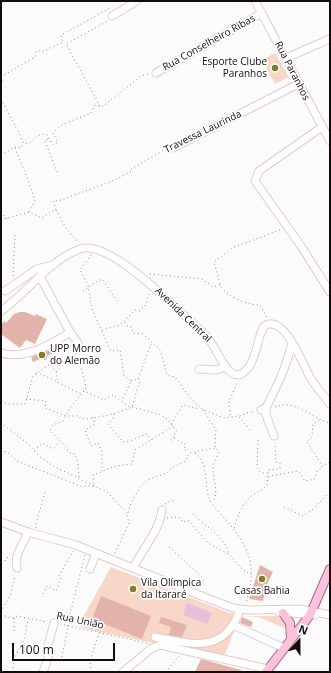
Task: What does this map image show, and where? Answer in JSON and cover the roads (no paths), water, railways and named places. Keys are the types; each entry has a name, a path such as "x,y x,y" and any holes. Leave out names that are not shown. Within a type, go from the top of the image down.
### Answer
{"main road":[{"path":"267,670 311,612 330,569"},
{"path":"283,613 290,623 291,639"}],"street":[{"path":"110,15 137,1"},
{"name":"Rua Paranhos","path":"255,1 286,58 298,84 330,141"},
{"name":"Rua Conselheiro Ribas","path":"156,73 262,13"},
{"path":"286,58 330,39"},
{"name":"Travessa Laurinda","path":"173,148 298,84"},
{"path":"322,127 258,171 255,176 255,181 288,227 330,292"},
{"name":"Avenida Central","path":"53,266 68,255 85,248 96,250 141,276 208,338 226,367 233,374 240,375 249,368 255,354 262,329 270,323 280,327 292,342"},
{"path":"1,311 21,296 53,266"},
{"path":"5,291 37,269 53,266"},
{"path":"40,277 78,343"},
{"path":"1,352 17,355 23,354 49,345 72,334"},
{"path":"292,342 311,379 330,404"},
{"path":"274,436 264,410 285,369 292,342"},
{"path":"199,369 216,370 226,367"},
{"path":"133,568 152,537 161,518 162,510"},
{"path":"1,522 31,533 76,545 198,595 242,609 274,608 327,614"},
{"path":"17,568 16,564 19,551 31,533"},
{"path":"90,568 96,553"},
{"path":"274,608 283,613 311,612"},
{"path":"155,637 188,643 204,644 219,639 233,625 242,609"},
{"path":"43,672 48,658 48,645 54,623"},
{"path":"233,625 284,648"},
{"path":"123,672 157,646 267,670"}],"place":[{"name":"Esporte Clube Paranhos","path":"275,68"},
{"name":"UPP Morro do Alemão","path":"42,355"},
{"name":"Casas Bahia","path":"262,579"},
{"name":"Vila Olímpica da Itararé","path":"133,589"}]}
